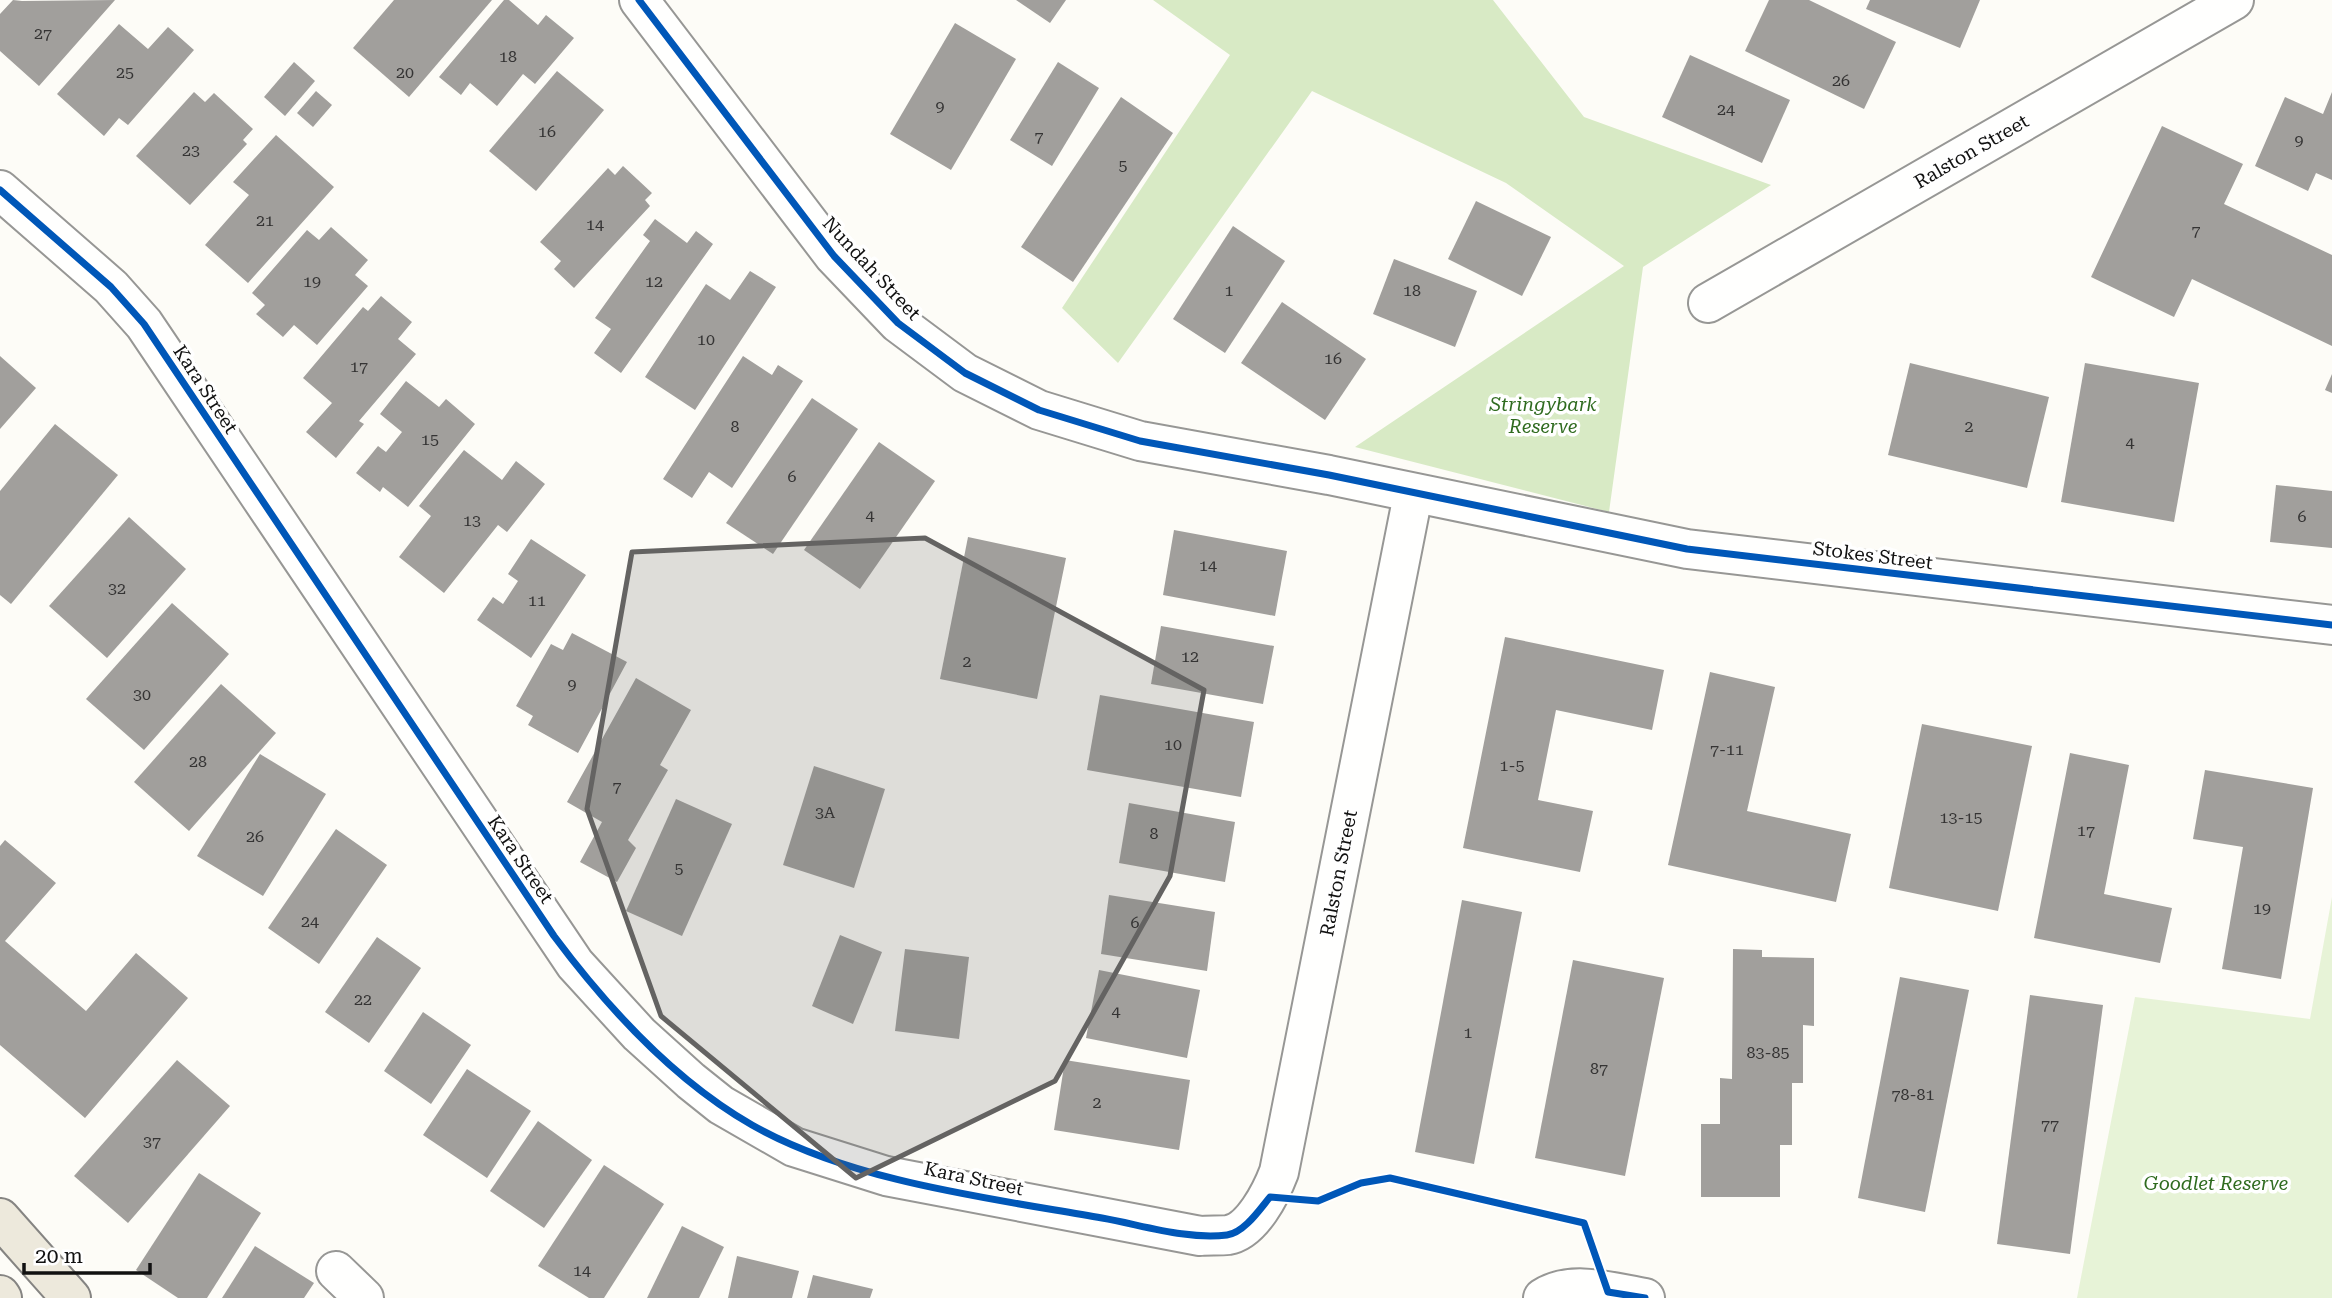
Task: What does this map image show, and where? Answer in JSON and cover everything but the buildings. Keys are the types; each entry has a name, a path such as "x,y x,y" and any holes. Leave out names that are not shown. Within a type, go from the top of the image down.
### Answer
{"main road":[{"path":"0,1217 71,1298"}],"street":[{"name":"Nundah Street","path":"639,0 834,256 898,323 965,373 1039,410 1140,441 1329,475 1413,495"},
{"name":"Ralston Street","path":"1708,303 2234,0"},
{"name":"Kara Street","path":"0,190 111,287 144,324 554,936 575,964 639,1034 691,1081 751,1124 794,1147 851,1167 1200,1236 1231,1235"},
{"name":"Stokes Street","path":"1413,495 1687,550 2332,625"},
{"name":"Ralston Street","path":"1231,1235 1253,1217 1270,1197 1279,1172 1413,495"},
{"path":"336,1271 364,1298"},
{"path":"1542,1298 1550,1293 1574,1288 1645,1298"}],"highlighted area":[{"path":"925,538 1204,690 1170,876 1055,1081 856,1178 661,1016 587,809 632,552"}],"green space":[{"name":"Stringybark Reserve","path":"1153,0 1493,0 1584,117 1771,185 1643,267 1609,512 1355,447 1624,266 1506,183 1312,91 1118,363 1062,308 1230,55"},
{"name":"Goodlet Reserve","path":"2332,897 2332,1298 2077,1298 2135,997 2310,1019"}],"cycle path":[{"path":"639,0 834,256 898,323 965,373 1039,410 1140,441 1329,475 1687,549 2332,625"},
{"path":"0,190 111,287 144,324 554,936 596,989 644,1041 669,1065 724,1107 791,1145 877,1174 968,1195 1196,1235 1227,1235 1239,1230 1270,1197 1318,1201 1361,1183 1390,1178 1584,1223 1608,1292 1645,1298"}]}
